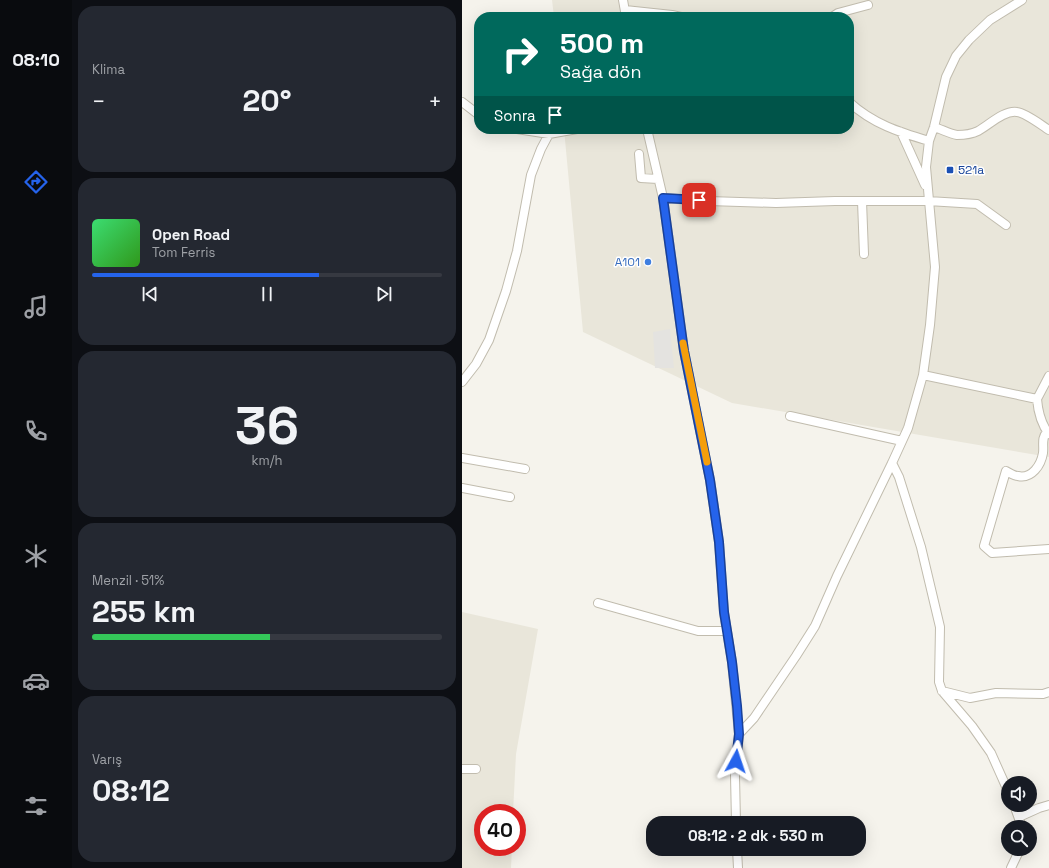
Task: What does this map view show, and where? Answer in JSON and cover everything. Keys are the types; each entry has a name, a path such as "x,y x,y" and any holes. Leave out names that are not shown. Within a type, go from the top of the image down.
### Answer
{"street":[{"path":"622,0 625,12"},
{"path":"739,734 754,718 796,656 814,626 908,428 923,375 930,325 935,267 926,167 929,141 934,127 946,77 956,56 969,40 990,20 1022,0"},
{"path":"842,12 868,5"},
{"path":"462,102 474,111"},
{"path":"854,107 875,121 901,132 929,141"},
{"path":"934,127 956,135 968,134 977,131 1008,113 1016,112 1049,130"},
{"path":"901,132 927,191"},
{"path":"462,382 476,364 488,342 506,291 517,251 531,175 541,149 549,134"},
{"path":"648,134 663,198 684,351 710,480 719,542 724,612 732,662 739,734 735,775 736,816"},
{"path":"639,154 641,178 658,179"},
{"path":"663,198 776,203 835,201 928,201 977,204 1006,225"},
{"path":"862,201 864,254"},
{"path":"923,375 1037,399"},
{"path":"1049,376 1037,399 1039,414 1048,433 1043,437 1044,449 1041,460 1034,472 1027,476 1019,477 1006,471 984,546 992,553 1049,549"},
{"path":"790,416 902,441"},
{"path":"462,458 525,469"},
{"path":"892,463 921,547 940,627 939,682 942,691 972,726 991,753 1001,776"},
{"path":"462,488 510,497"},
{"path":"598,603 698,631 727,631"},
{"path":"942,691 970,698 996,693 1043,694 1049,692"},
{"path":"462,769 476,769"},
{"path":"1019,817 1049,805"},
{"path":"1017,812 1020,820"},
{"path":"737,856 738,868"},
{"path":"1011,868 1017,856"}],"shaded area":[{"path":"552,0 1049,0 1049,457 732,403 583,332 564,134 854,134 854,12 553,12"},
{"path":"670,329 674,368 655,368 653,332"},
{"path":"462,612 538,629 516,754 513,804 474,804 474,856 512,856 511,868 462,868"}],"slow traffic":[{"path":"683,343 707,462"}],"place":[{"name":"521a","path":"950,170"},
{"name":"A101","path":"648,262"}],"route":[{"path":"699,200 663,198 684,351 710,480 719,542 724,612 737,706 739,734 736,761"}]}
